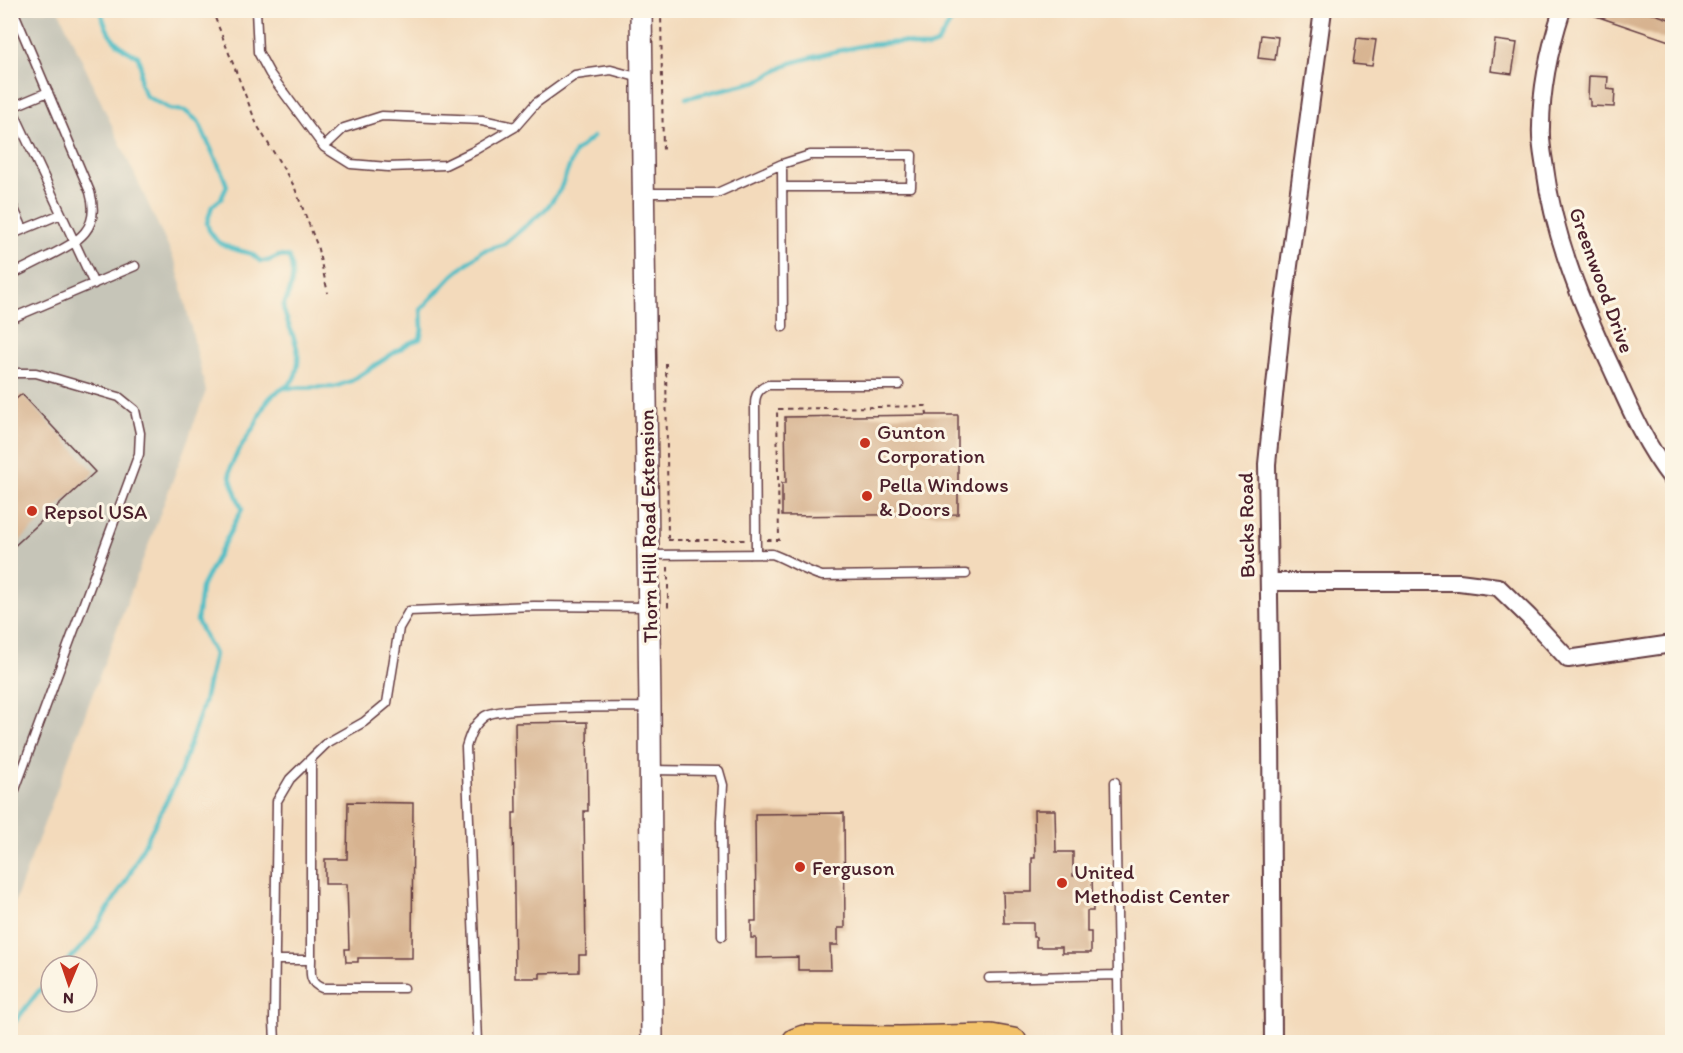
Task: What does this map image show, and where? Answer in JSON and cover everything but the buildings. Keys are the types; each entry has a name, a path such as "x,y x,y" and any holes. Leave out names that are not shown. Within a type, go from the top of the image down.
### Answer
{"main road":[{"path":"796,1042 804,1039 991,1038 1013,1042"}],"street":[{"name":"Thorn Hill Road Extension","path":"641,10 644,194 658,555 649,607 651,1042"},
{"name":"Bucks Road","path":"1273,1042 1272,727 1267,464 1282,318 1323,10"},
{"name":"Greenwood Drive","path":"1562,10 1548,65 1540,128 1552,211 1590,323 1647,443 1672,479"},
{"path":"1269,582 1459,582 1498,587 1529,616 1568,659 1672,644"}],"lane":[{"path":"10,275 74,243 87,231 93,218 94,204 13,10"},
{"path":"256,10 258,52 270,74 324,147 351,164 388,167 445,165 515,127 536,103 575,75 611,70 642,79"},
{"path":"48,92 11,106 94,284"},
{"path":"324,147 344,128 382,116 482,120 515,127"},
{"path":"644,194 717,193 782,164 810,155 912,155 911,188 783,187"},
{"path":"782,164 783,327"},
{"path":"10,200 24,229"},
{"path":"10,235 61,214"},
{"path":"10,319 135,266"},
{"path":"10,374 36,373 119,397 135,410 140,433 139,454 10,803"},
{"path":"756,553 755,398 758,392 768,385 899,385"},
{"path":"658,555 772,554 822,576 966,574"},
{"path":"275,1042 277,801 290,779 327,743 364,722 387,703 399,628 410,611 534,606 649,607"},
{"path":"478,1042 466,747 472,729 487,715 510,710 650,707"},
{"path":"311,759 311,981 315,986 322,988 404,988"},
{"path":"650,770 719,771 723,785 722,936"},
{"path":"1115,782 1119,1042"},
{"path":"275,960 311,960"},
{"path":"989,978 1118,975"}],"path":[{"path":"212,10 257,125 294,186 317,245 328,293"},
{"path":"661,10 663,154"},
{"path":"666,363 668,540 658,555 668,619"},
{"path":"668,540 779,540 777,409 926,406 927,415"}],"shaded area":[{"path":"11,11 59,11 176,264 206,391 11,912"}],"waterway":[{"path":"75,954 88,940 126,881 179,776 204,702 214,654 197,621 201,588 242,509 231,482 231,469 265,405 274,394 293,380 298,364 297,347 283,307 292,283 289,257 279,256 268,261 260,261 252,254 230,248 217,241 207,223 212,206 221,199 227,186 198,121 185,111 170,109 146,96 140,83 141,68 138,56 124,49 113,39 101,10"},
{"path":"686,98 758,81 791,63 832,52 866,45 903,42 929,47 937,44 958,10"},
{"path":"286,388 334,387 351,381 409,343 420,339 421,309 453,275 482,251 504,244 546,209 560,190 575,152 593,137"},
{"path":"10,1024 14,1023 39,991"}],"place":[{"name":"Gunton Corporation","path":"865,443"},
{"name":"Pella Windows & Doors","path":"867,496"},
{"name":"Repsol USA","path":"32,511"},
{"name":"Ferguson","path":"800,867"},
{"name":"United Methodist Center","path":"1062,883"}]}
